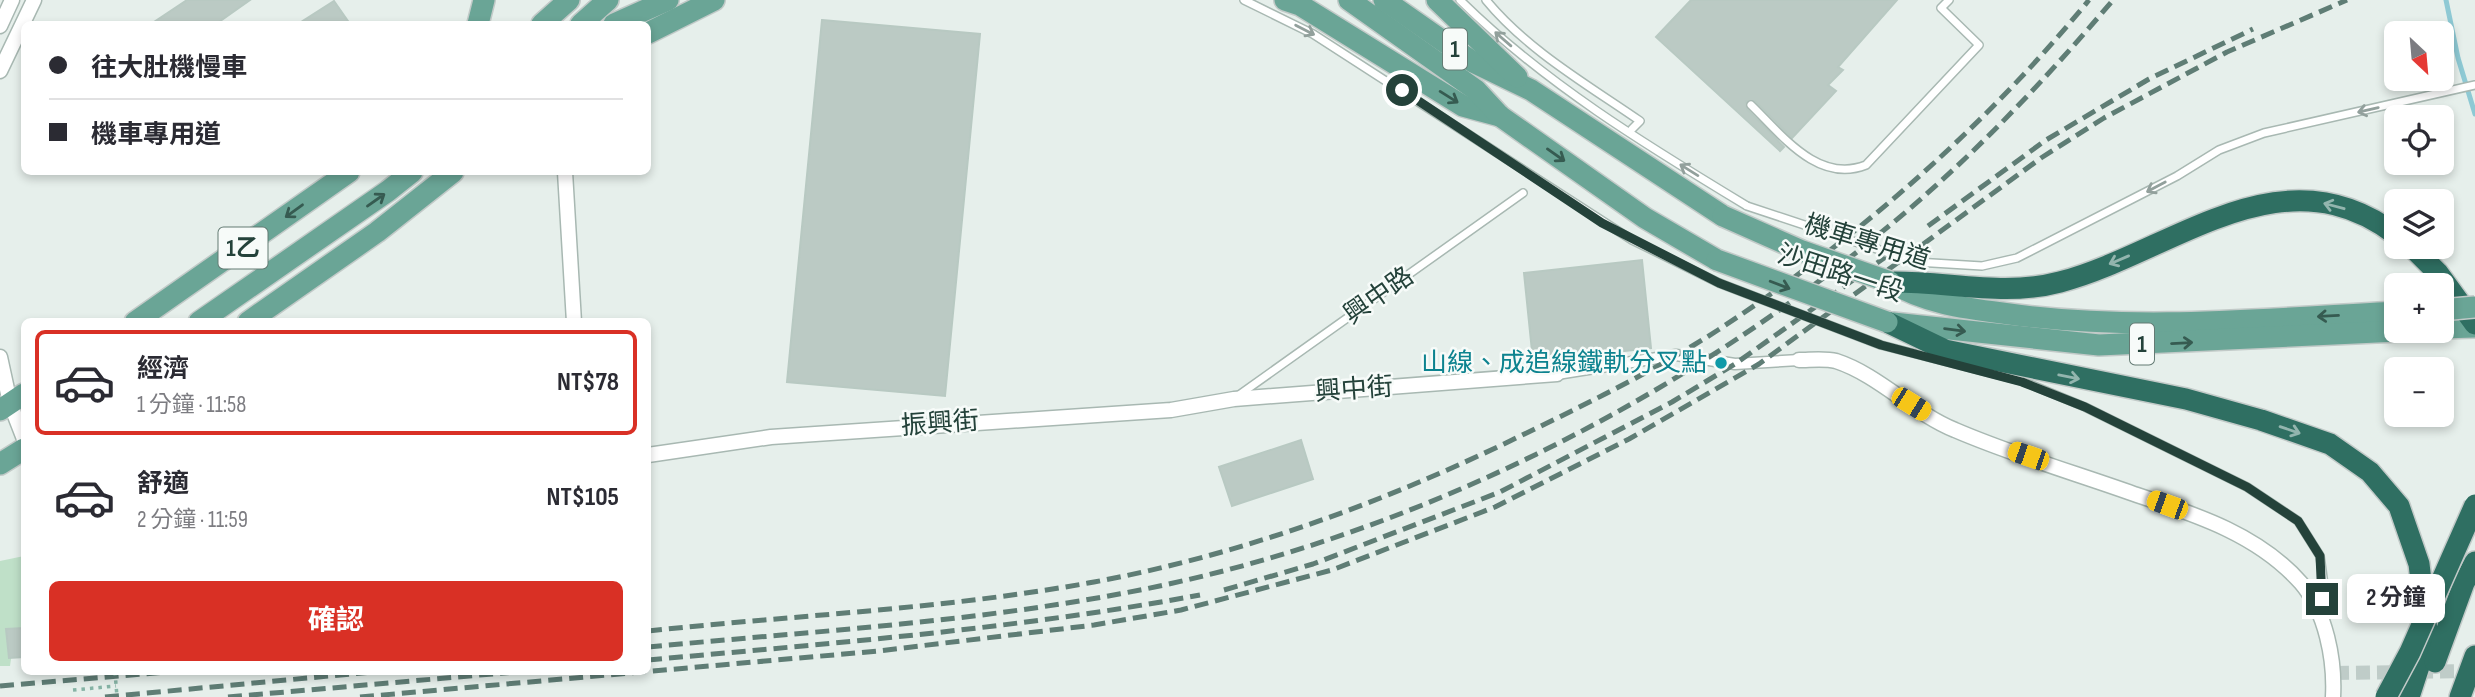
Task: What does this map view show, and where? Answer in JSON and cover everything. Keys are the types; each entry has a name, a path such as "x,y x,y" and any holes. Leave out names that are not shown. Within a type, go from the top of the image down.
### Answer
{"highway":[{"path":"1890,282 1923,281 1992,289 2060,282 2093,271 2202,222 2272,202 2309,201 2335,206 2365,216 2384,228"},
{"path":"2424,259 2438,273 2475,325"},
{"path":"1887,323 1945,350 2186,399 2261,420 2330,444 2370,472 2399,506 2419,564 2428,639 2409,697"},
{"path":"2386,697 2410,652 2475,505"},
{"path":"2424,697 2464,583 2475,562"},
{"path":"2460,697 2475,656"}],"main road":[{"path":"479,21 484,0"},
{"path":"545,21 569,0"},
{"path":"584,21 608,0"},
{"path":"621,21 668,0"},
{"path":"651,32 714,0"},
{"path":"1285,0 1300,5 1463,106 1500,116"},
{"name":"沙田路一段","path":"1349,0 1476,90 1500,116 1645,218 1717,260 1887,323 2099,345 2384,332"},
{"name":"沙田路一段","path":"1384,0 1473,62 1531,90 1723,216 1802,251 1890,282 1916,298 2038,318 2148,323 2384,313"},
{"name":"沙田路一段","path":"1437,0 1531,90"},
{"name":"1乙","path":"141,318 345,175"},
{"name":"1乙","path":"205,318 408,175"},
{"path":"254,318 377,232 449,175"},
{"path":"2454,309 2475,307"},
{"path":"2454,327 2475,325"},
{"path":"0,464 21,451"}],"street":[{"path":"2,22 5,0"},
{"path":"2,22 12,0"},
{"path":"24,21 34,0"},
{"path":"0,71 21,27"},
{"path":"565,175 574,318"},
{"path":"1557,374 1676,355 1735,364 1833,360 1856,370 1952,429 2230,530 2257,545 2301,583 2320,613 2334,673 2333,697"},
{"path":"0,357 9,400 21,431"},
{"name":"興中街","path":"1234,399 1557,374"},
{"name":"振興街","path":"651,455 771,437 1171,410 1234,399"}],"lane":[{"path":"1244,0 1313,34 1632,240 1719,283 1881,345 2022,382 2085,407 2247,487 2298,521 2320,556 2324,584 2320,613"},
{"path":"1266,0 1266,11"},
{"name":"機車專用道","path":"1460,0 1535,67 1617,124 1747,206 1916,262 1982,267 2017,258 2177,176 2219,150 2264,134 2475,85"},
{"path":"1486,0 1498,15 1563,68 1640,121 1632,129"},
{"path":"1751,105 1800,153 1830,170 1854,170 1866,166 1979,45 1941,8 1949,0"},
{"name":"興中路","path":"1234,399 1524,193"}],"path":[{"path":"115,675 117,697"},
{"path":"73,690 116,686"}],"green space":[{"path":"21,557 21,628 6,630 12,652 10,666 0,666 0,561"}],"building":[{"path":"187,0 250,0 220,21 156,21"},
{"path":"1691,0 1897,0 1838,67 1843,70 1828,85 1836,91 1792,138 1755,101 1746,101 1747,109 1784,147 1780,151 1656,37"},
{"path":"334,1 348,21 303,21"},
{"path":"822,20 980,34 945,396 787,382"},
{"path":"1642,260 1651,348 1533,361 1524,273"},
{"path":"1301,440 1313,479 1232,506 1219,467"},
{"path":"21,628 21,657 9,658 6,629"}],"waterway":[{"path":"2446,0 2458,58 2475,114"}],"tunnel":[{"path":"2335,673 2475,671"}],"railway":[{"path":"651,631 983,599 1148,571 1201,558 1306,525 1358,507 1460,464 1589,402 1668,360 1770,295 1869,219 1962,137 2049,47 2089,0"},
{"path":"651,647 943,620 1119,594 1221,571 1323,542 1423,505 1521,462 1616,413 1707,358 1795,299 1878,235 1972,152 2058,63 2113,0"},
{"path":"651,671 878,651 1094,625 1181,610 1332,570 1495,507 1629,439 1759,364 2041,158 2104,118 2227,52 2347,0"},
{"path":"1928,226 2046,140 2149,79 2253,29"},
{"path":"1224,590 1313,564 1500,492 1672,402 1735,364 1894,251"},
{"path":"651,660 994,626 1200,595"},
{"path":"0,686 130,675"},
{"path":"105,697 340,675"},
{"path":"228,697 481,675"},
{"path":"360,697 608,675"}],"place":[{"name":"山線、成追線鐵軌分叉點","path":"1721,363"}],"route":[{"path":"1402,90 1602,223 1719,283 1881,345 2022,382 2085,407 2247,487 2298,521 2320,556 2324,584 2322,599"}]}
